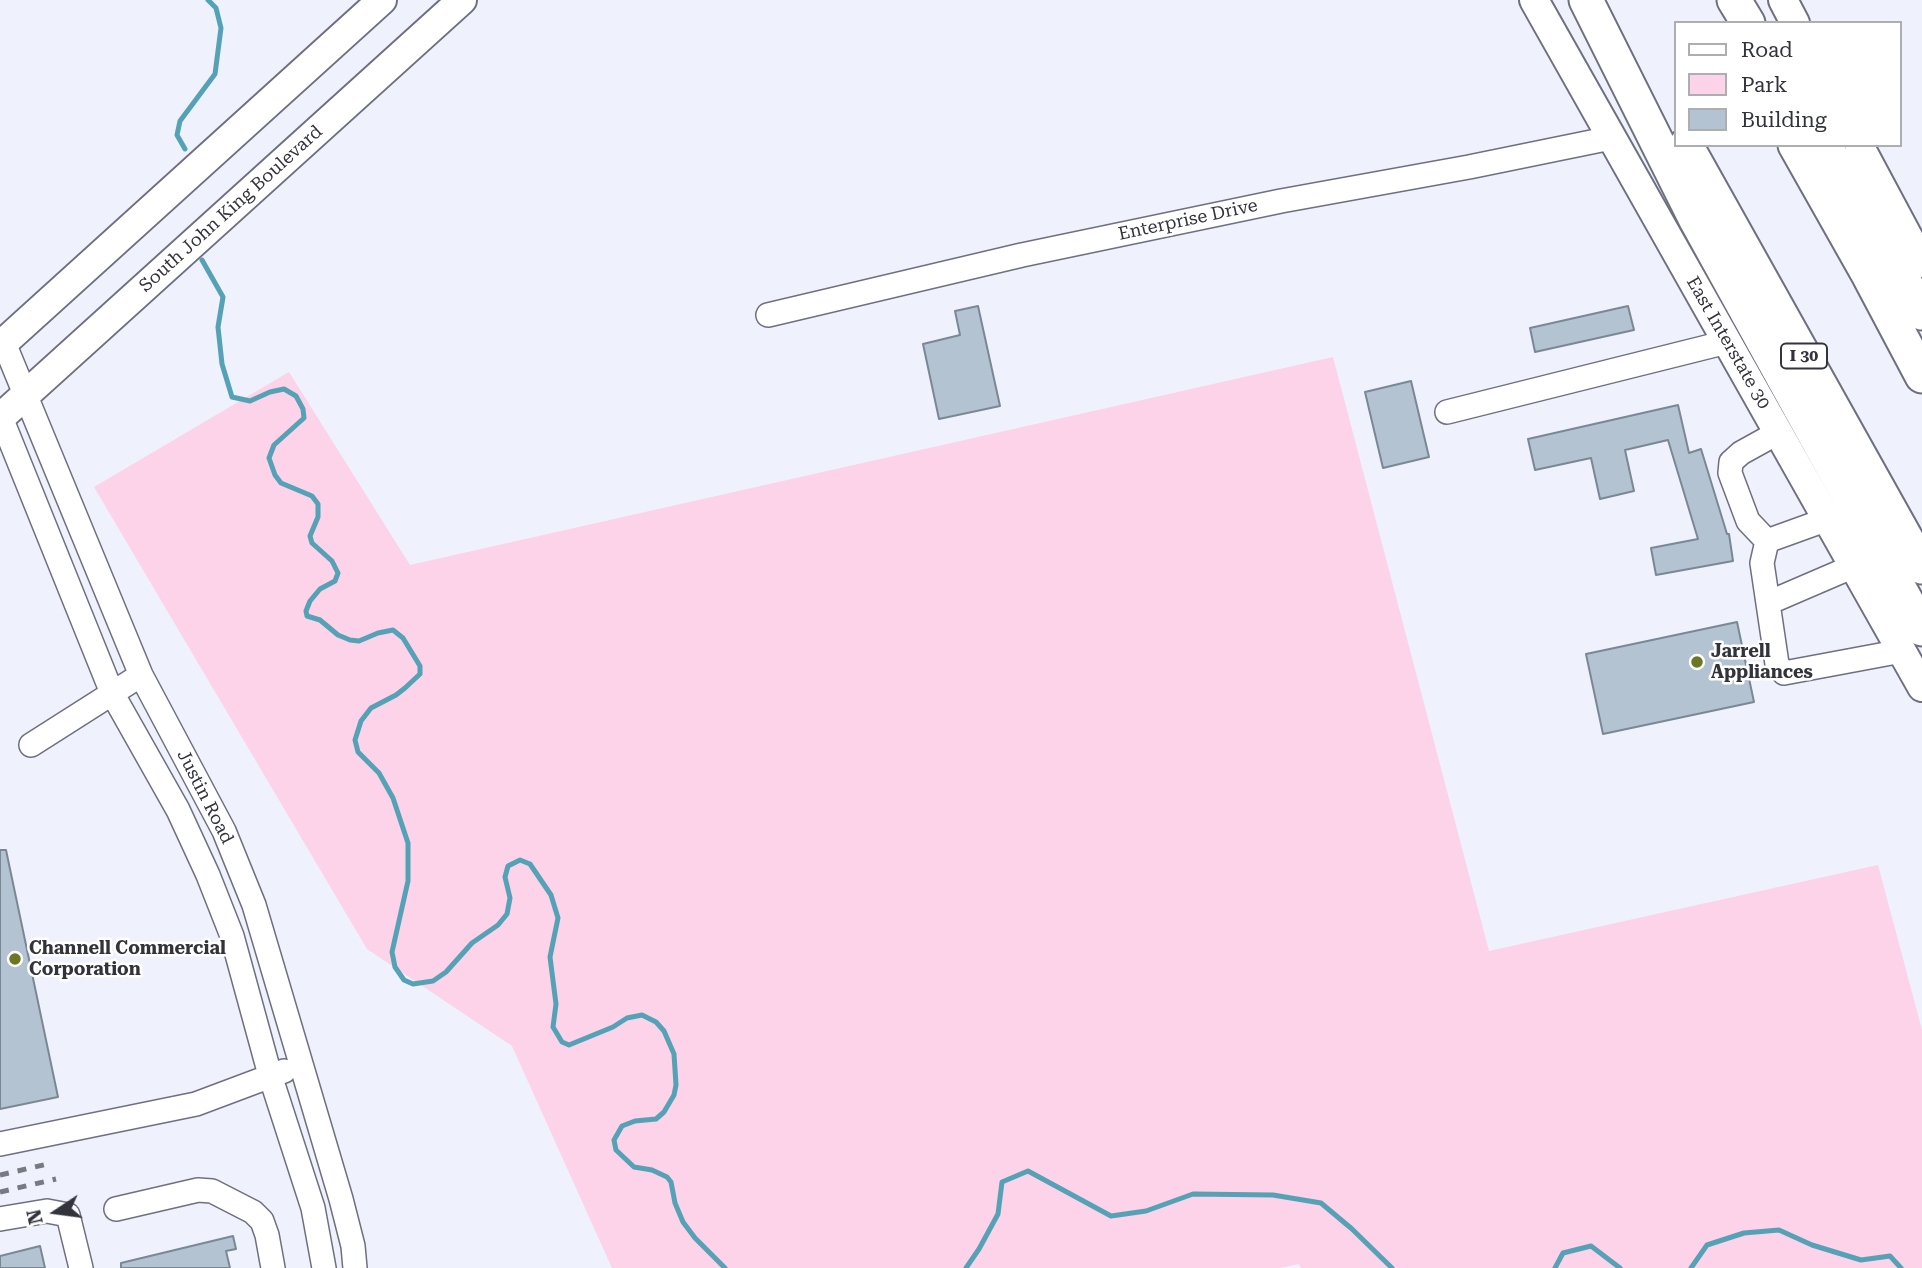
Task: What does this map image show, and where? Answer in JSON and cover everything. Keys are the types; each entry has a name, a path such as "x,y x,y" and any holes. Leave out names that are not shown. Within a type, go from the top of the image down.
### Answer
{"highway":[{"path":"1586,0 1912,640"},
{"path":"1604,0 1674,125"},
{"path":"1713,0 1725,21"},
{"path":"1734,0 1747,21"},
{"name":"I 30","path":"1687,147 1922,567"},
{"path":"1796,147 1922,376"},
{"path":"1825,147 1922,313"}],"main road":[{"path":"2,345 382,0"},
{"name":"South John King Boulevard","path":"0,417 462,0"},
{"name":"East Interstate 30","path":"1534,0 1854,566 1912,640 1922,687"},
{"path":"1783,0 1794,21"},
{"path":"1861,147 1922,263"}],"street":[{"name":"Enterprise Drive","path":"768,315 1023,255 1281,201 1611,138"},
{"path":"1447,412 1727,342"},
{"name":"Justin Road","path":"2,345 141,675 224,831 254,905 341,1199 353,1246 355,1268"},
{"name":"Justin Road","path":"0,417 113,693 178,810 232,936 270,1074 313,1208 324,1268"},
{"path":"1767,541 1748,521 1730,473 1731,462 1741,453 1779,432"},
{"path":"1767,541 1828,519"},
{"path":"1767,541 1762,563 1777,664 1784,673 1912,640"},
{"path":"1768,603 1854,566"},
{"path":"32,745 141,675"},
{"path":"0,1144 196,1104 270,1074 302,1066"},
{"path":"116,1209 198,1190 212,1191 253,1212 262,1221 273,1268"},
{"path":"0,1219 47,1211 68,1215 81,1268"}],"green space":[{"path":"1333,357 1489,951 1878,865 1922,1030 1922,1268 1301,1268 1299,1264 1280,1268 612,1268 512,1046 367,949 94,487 289,372 410,565"}],"building":[{"path":"978,306 1000,406 939,419 923,344 960,335 955,311"},
{"path":"1628,306 1634,330 1535,352 1530,328"},
{"path":"1411,381 1429,457 1383,468 1365,392"},
{"path":"1678,405 1689,453 1701,449 1729,534 1733,561 1656,575 1651,548 1698,539 1668,440 1625,450 1634,491 1600,499 1591,458 1535,470 1528,439"},
{"path":"1737,622 1754,702 1603,734 1586,654"},
{"name":"Channell Commercial Corporation","path":"0,850 6,850 58,1097 0,1109"},
{"path":"233,1236 236,1249 226,1251 230,1268 121,1268 121,1263"},
{"path":"40,1246 45,1268 0,1268 0,1256"}],"waterway":[{"path":"185,149 177,135 180,121 215,74 221,28 216,8 208,0"},
{"path":"202,260 223,297 218,327 222,364 232,397 250,401 284,389 296,396 303,409 304,418 274,445 269,458 281,483 312,496 318,504 318,517 310,536 312,543 332,561 338,573 335,581 320,589 310,601 307,616 320,620 338,635 350,640 359,641 393,630 403,638 420,666 420,674 405,688 371,708 361,721 355,740 358,752 379,773 393,798 408,843 408,881 392,952 395,967 404,980 413,984 433,981 446,972 472,943 498,925 507,914 510,898 505,877 508,866 520,860 530,864 551,895 558,918 550,957 556,1004 553,1027 562,1042 569,1045 613,1027 627,1018 642,1015 656,1022 664,1031 674,1054 674,1095 664,1112 656,1119 635,1121 622,1126 614,1140 616,1150 634,1167 652,1170 667,1177 683,1222 725,1268"},
{"path":"966,1268 998,1214 1002,1182 1028,1171 1111,1216 1146,1211 1193,1194 1273,1195 1321,1203 1392,1268"},
{"path":"1691,1268 1707,1245 1744,1233 1779,1230 1812,1245 1861,1260 1890,1256 1901,1268"},
{"path":"1555,1268 1563,1253 1591,1246 1620,1268"}],"railway":[{"path":"0,1175 52,1163"},
{"path":"0,1192 56,1179"}],"place":[{"name":"Jarrell Appliances","path":"1697,662"},
{"name":"Channell Commercial Corporation","path":"15,959"}]}
